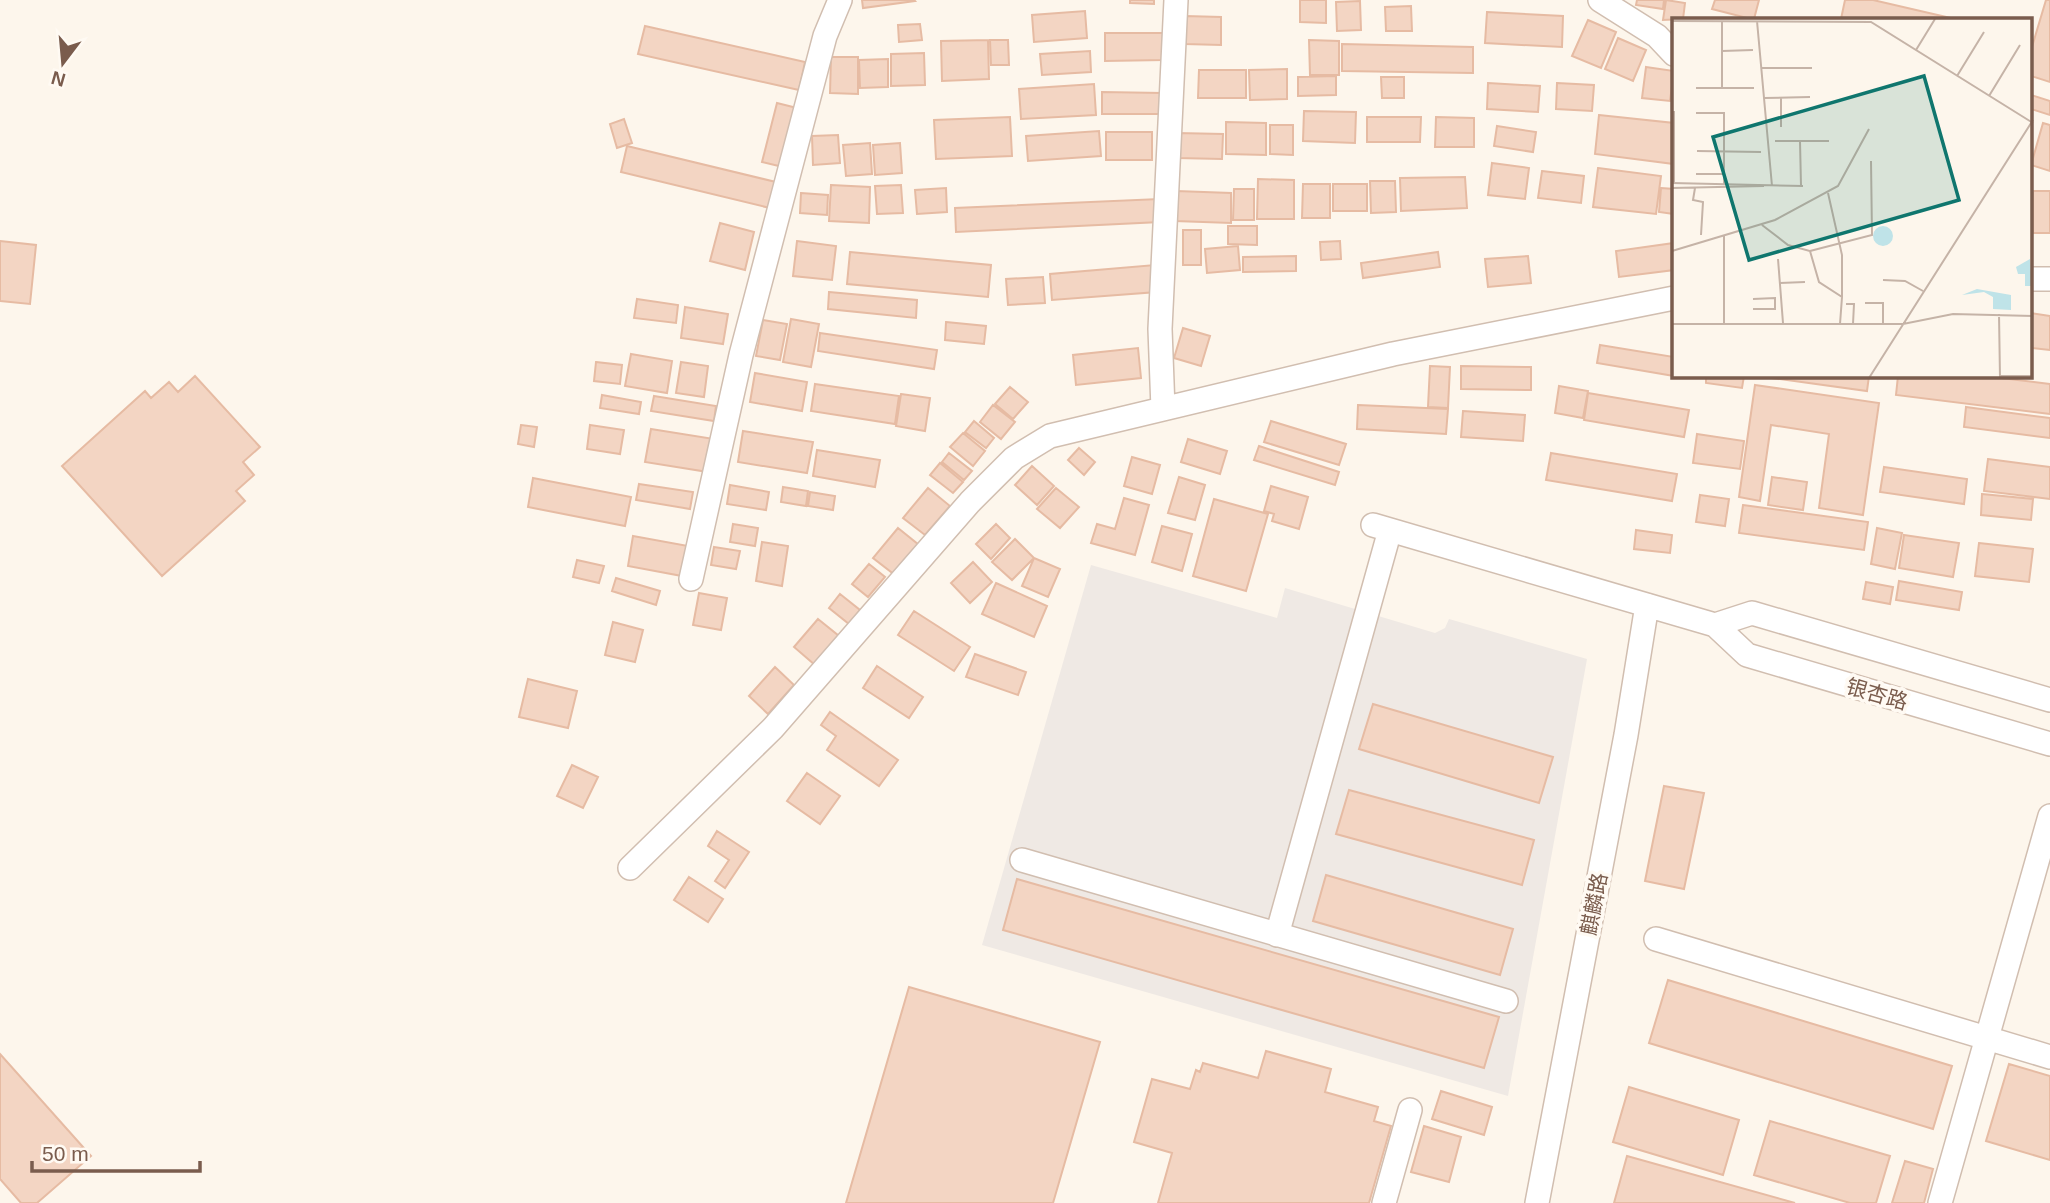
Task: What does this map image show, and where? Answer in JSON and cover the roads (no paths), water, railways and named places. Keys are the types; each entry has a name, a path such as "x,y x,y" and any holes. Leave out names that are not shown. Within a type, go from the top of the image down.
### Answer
{"street":[{"path":"691,579 741,355 825,36 839,0"},
{"path":"1163,409 1160,329 1176,0"},
{"path":"1600,0 1657,36 1672,52"},
{"path":"2032,279 2050,279"},
{"path":"630,868 773,728 970,502 1014,458 1050,436 1393,354 1672,298"},
{"name":"银杏路","path":"1277,935 1381,528 1715,625 1747,655 2050,744"},
{"name":"麒麟路","path":"1537,1203 1626,735 1647,605"},
{"name":"银杏路","path":"1715,625 1752,613 2050,700"},
{"path":"1940,1203 2048,828"},
{"path":"1022,860 1506,1001"},
{"path":"1656,939 2050,1057"},
{"path":"1384,1203 1410,1110"}]}
